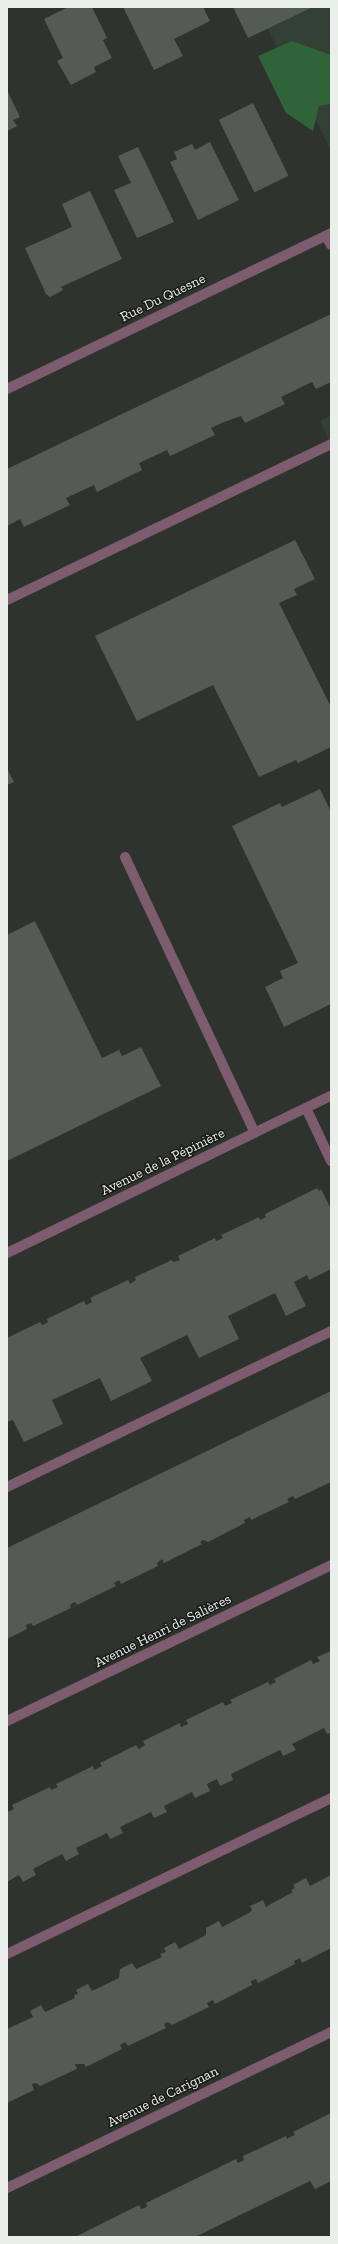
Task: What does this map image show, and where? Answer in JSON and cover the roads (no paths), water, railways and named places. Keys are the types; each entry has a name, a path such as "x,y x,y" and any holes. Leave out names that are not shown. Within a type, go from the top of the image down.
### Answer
{"street":[{"path":"329,234 331,245"},
{"name":"Rue Du Quesne","path":"7,389 329,234"},
{"path":"7,600 331,444"},
{"path":"126,857 255,1133"},
{"name":"Avenue de la Pépinière","path":"7,1253 331,1096"},
{"path":"306,1108 331,1161"},
{"path":"7,1488 331,1332"},
{"name":"Avenue Henri de Salières","path":"7,1721 331,1565"},
{"path":"7,1954 331,1798"},
{"name":"Avenue de Carignan","path":"7,2188 331,2032"}]}
